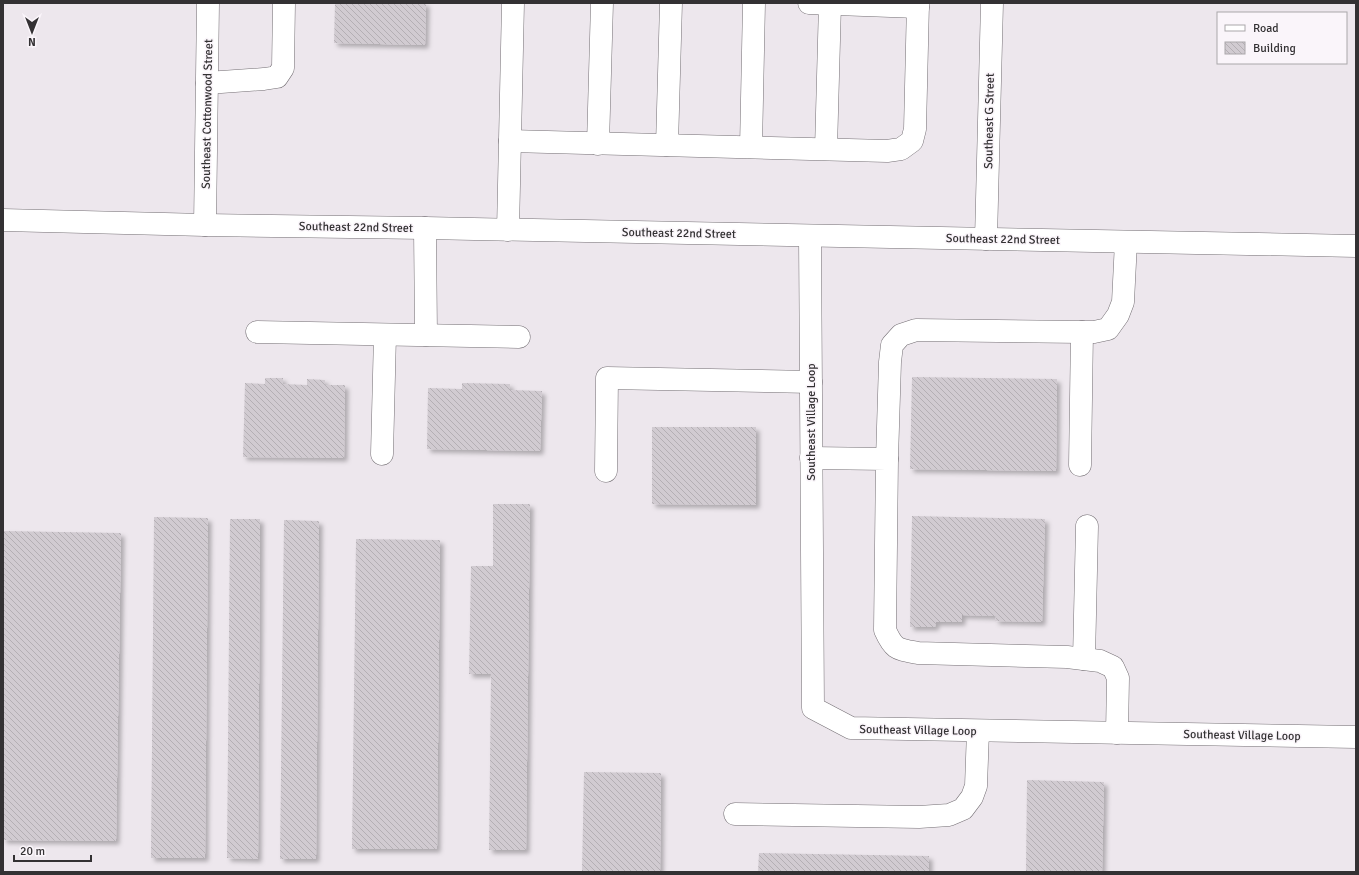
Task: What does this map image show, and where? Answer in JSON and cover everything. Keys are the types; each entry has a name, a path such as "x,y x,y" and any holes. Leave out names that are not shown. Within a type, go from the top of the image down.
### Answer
{"street":[{"name":"Southeast Cottonwood Street","path":"205,226 208,3"},
{"path":"207,83 277,77 282,68 284,3"},
{"path":"508,230 513,3"},
{"path":"598,144 602,3"},
{"path":"667,145 671,3"},
{"path":"751,147 754,3"},
{"path":"510,141 826,149 901,149 912,141 915,129 918,5 820,3 826,149"},
{"name":"Southeast G Street","path":"986,239 992,3"},
{"name":"Southeast 22nd Street","path":"3,220 205,226 425,228 1356,246"},
{"path":"425,228 426,335"},
{"name":"Southeast Village Loop","path":"810,236 813,708 851,728 1356,737"},
{"path":"1117,733 1118,678 1113,667 1100,661 1067,656 918,653 899,650 890,642 885,630 886,459 892,345 901,334 916,330 1094,332 1108,329 1118,315 1122,302 1126,242"},
{"path":"257,332 519,337"},
{"path":"1080,465 1082,332"},
{"path":"382,454 385,334"},
{"path":"606,471 607,378 811,382"},
{"path":"811,458 886,459"},
{"path":"1084,659 1087,526"},
{"path":"735,814 918,817 949,815 963,809 972,798 976,786 978,731"}],"building":[{"path":"335,3 426,3 425,45 334,43"},
{"path":"912,377 1057,379 1056,471 910,469"},
{"path":"265,378 283,378 283,384 307,385 307,379 325,380 325,385 345,385 344,458 243,457 245,383 265,384"},
{"path":"462,383 510,384 510,390 542,391 540,451 427,449 428,388 462,389"},
{"path":"652,427 756,427 756,505 652,504"},
{"path":"493,504 530,504 526,850 489,850 491,674 469,674 471,566 493,566"},
{"path":"912,516 1045,519 1042,622 995,621 996,616 962,615 962,622 936,622 935,627 910,627"},
{"path":"154,517 208,518 205,858 151,858"},
{"path":"230,519 260,519 258,859 227,858"},
{"path":"284,520 319,521 316,859 280,859"},
{"path":"3,531 121,533 116,841 3,840"},
{"path":"356,539 440,540 437,849 352,849"},
{"path":"584,772 661,773 660,872 582,872"},
{"path":"1027,780 1104,782 1102,872 1026,872"},
{"path":"759,853 929,856 929,872 758,872"}]}
